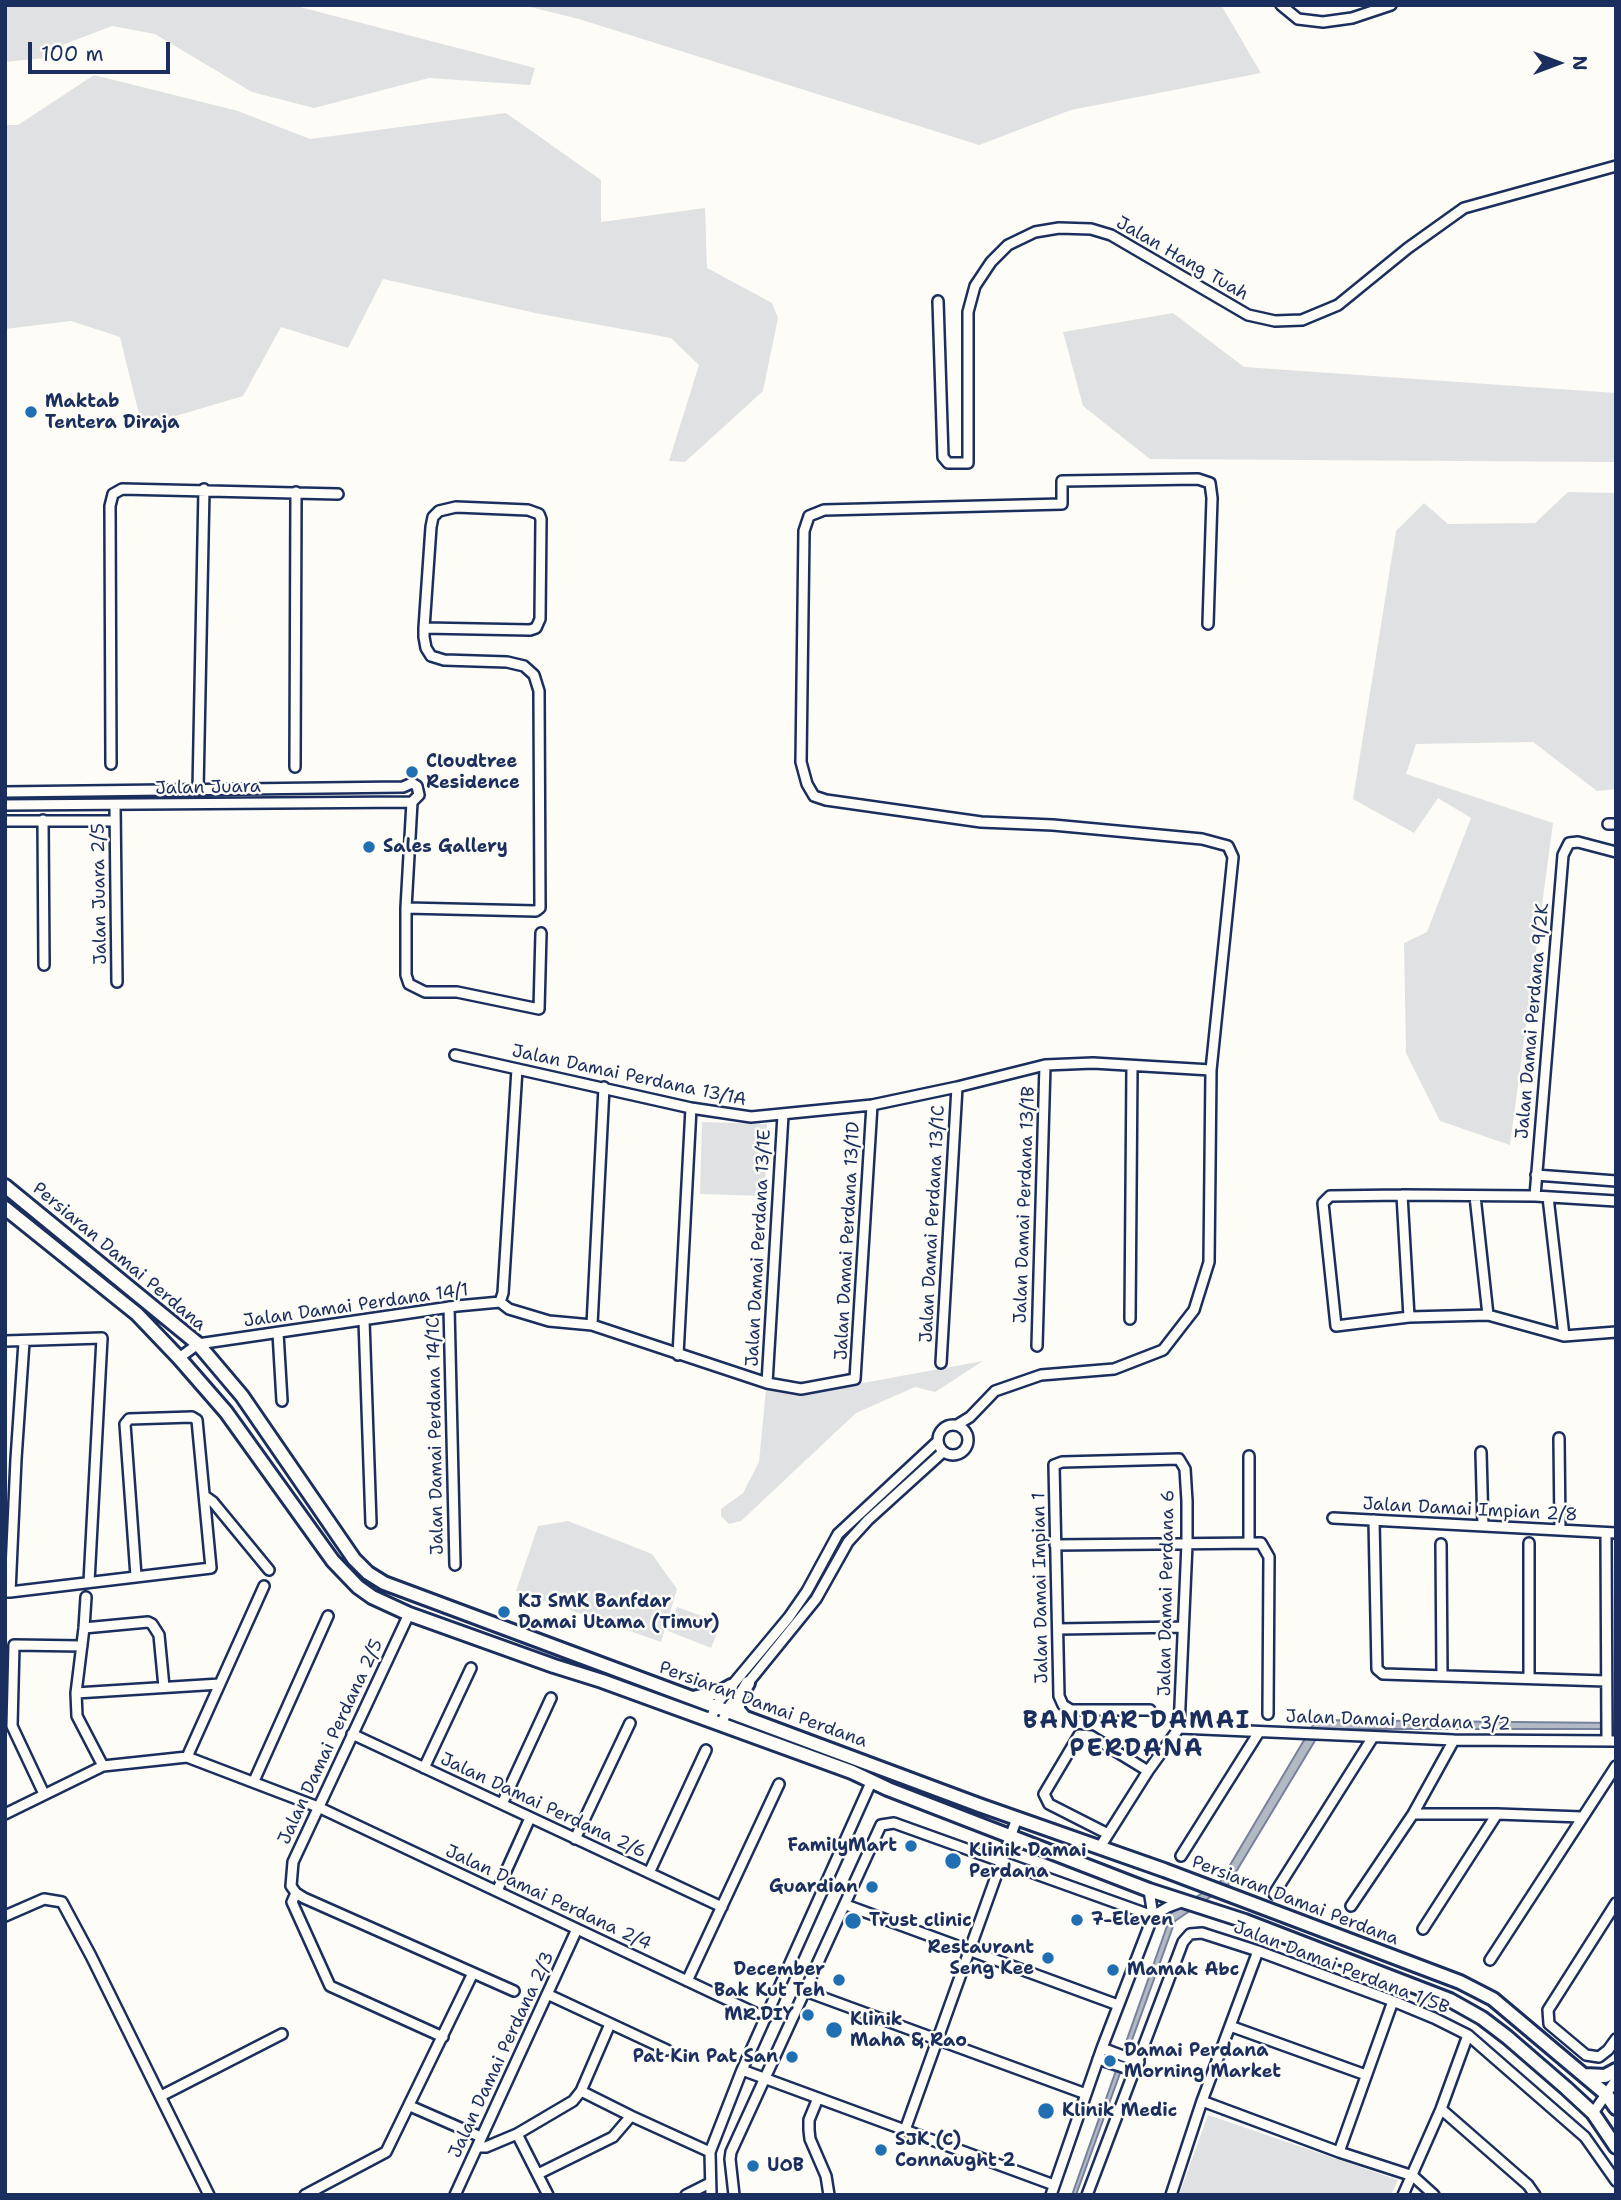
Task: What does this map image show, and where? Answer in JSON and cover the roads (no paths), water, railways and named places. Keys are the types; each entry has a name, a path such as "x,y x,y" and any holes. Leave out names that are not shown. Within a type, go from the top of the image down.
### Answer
{"main road":[{"name":"Persiaran Damai Perdana","path":"5,1187 198,1344 242,1396 340,1540 362,1568 384,1583 1460,1982 1493,1999 1606,2094 1616,2108"},
{"name":"Persiaran Damai Perdana","path":"7,1211 137,1314 179,1358 226,1412 321,1547 358,1587 372,1597 409,1614 852,1772 888,1789 1149,1890 1245,1921 1450,2000 1482,2018 1507,2037 1593,2113 1616,2147"},
{"path":"321,1547 323,1539 329,1534 340,1540"},
{"path":"744,1717 738,1710 738,1702 748,1684"},
{"path":"692,1698 722,1691 731,1686"},
{"name":"Persiaran Damai Perdana","path":"696,1715 716,1730 869,1787 888,1789"},
{"path":"1584,2075 1605,2076 1616,2070"}],"street":[{"path":"1281,5 1298,19 1323,22 1352,18 1391,5"},
{"name":"Jalan Hang Tuah","path":"937,301 943,457 948,463 968,464 968,312 975,286 991,262 1008,245 1035,232 1059,228 1111,234 1248,315 1275,321 1302,320 1338,305 1408,248 1464,208 1616,166"},
{"path":"715,1722 731,1686 789,1617 807,1591 838,1534 938,1441 945,1427 957,1426 970,1417 995,1391 1041,1375 1114,1368 1163,1350 1194,1310 1209,1262 1211,1070 1232,875 1233,857 1228,846 1202,839 1053,825 981,822 814,796 807,784 801,762 804,531 809,516 824,510 1062,504 1062,481 1198,479 1210,483 1212,498 1208,624"},
{"path":"111,764 110,506 113,494 122,489 204,489 338,494"},
{"path":"198,790 204,489"},
{"path":"295,767 296,492"},
{"path":"406,908 538,911 540,906 539,691 534,676 524,666 507,662 456,662 431,656 426,648 424,628 431,527 433,517 439,511 456,507 528,510 539,514 540,619 536,628 424,628"},
{"name":"Jalan Juara","path":"5,792 403,787 412,783 419,795 412,802 5,805"},
{"path":"412,802 406,908 406,975 409,984 425,992 457,992 539,1009 541,933"},
{"name":"Jalan Juara 2/5","path":"115,805 117,982"},
{"path":"43,820 44,965"},
{"path":"5,821 114,821"},
{"name":"Jalan Damai Perdana 9/2K","path":"1535,1196 1565,848 1569,843 1578,842 1616,852"},
{"name":"Jalan Damai Perdana 13/1A","path":"455,1055 691,1108 751,1117 872,1105 1045,1065 1093,1063 1211,1070"},
{"name":"Jalan Damai Perdana 13/1B","path":"1037,1346 1045,1065"},
{"path":"1130,1319 1132,1066"},
{"path":"517,1069 503,1293 500,1302 509,1310 549,1321 592,1325 768,1383"},
{"path":"592,1325 604,1087"},
{"name":"Jalan Damai Perdana 13/1C","path":"941,1363 957,1087"},
{"name":"Jalan Damai Perdana 13/1D","path":"768,1383 802,1389 855,1379 872,1105"},
{"path":"678,1355 691,1108"},
{"name":"Jalan Damai Perdana 13/1E","path":"768,1383 783,1115"},
{"path":"1536,1175 1616,1181"},
{"path":"1402,1195 1409,1317"},
{"path":"1616,1201 1548,1196 1402,1195 1327,1198 1323,1203 1336,1326 1409,1317 1488,1315 1564,1336 1616,1332"},
{"path":"1475,1196 1488,1315"},
{"path":"1548,1196 1564,1336"},
{"name":"Jalan Damai Perdana 14/1","path":"179,1358 198,1344 500,1302"},
{"name":"Jalan Damai Perdana 14/1C","path":"449,1307 455,1564"},
{"path":"363,1320 372,1524"},
{"path":"278,1333 282,1401"},
{"path":"5,1341 102,1338 89,1582"},
{"path":"24,1342 8,1592 211,1567 197,1420 192,1416 129,1419 125,1424 136,1576"},
{"path":"938,1441 943,1451 951,1456 961,1454 968,1443 970,1417"},
{"path":"957,1426 967,1433"},
{"path":"1559,1438 1560,1530"},
{"path":"721,1708 748,1684 816,1599 848,1542 943,1451"},
{"path":"1481,1452 1483,1526"},
{"path":"1248,1456 1249,1541"},
{"name":"Jalan Damai Perdana 6","path":"1054,1465 1062,1462 1179,1460 1185,1469 1187,1545 1180,1728"},
{"name":"Jalan Damai Impian 1","path":"1054,1465 1059,1696 1063,1705 1070,1710 1150,1710"},
{"path":"206,1497 269,1570"},
{"name":"Jalan Damai Impian 2/8","path":"1333,1518 1611,1533"},
{"path":"1374,1520 1377,1668 1383,1674 1606,1681"},
{"path":"1610,1737 1606,1681 1611,1600 1611,1533"},
{"path":"1055,1545 1187,1545 1249,1541 1261,1543 1269,1557 1268,1714"},
{"path":"1529,1678 1530,1543"},
{"path":"1441,1544 1442,1676"},
{"path":"5,1814 103,1766 187,1757 264,1586"},
{"path":"86,1597 85,1628 76,1693 77,1716 103,1766"},
{"name":"Jalan Damai Perdana 2/5","path":"293,1889 293,1862 409,1614"},
{"path":"254,1781 328,1616"},
{"path":"85,1628 148,1622 152,1624 159,1635 164,1687"},
{"path":"1058,1629 1183,1627"},
{"path":"44,1794 12,1726 14,1644 82,1646"},
{"path":"424,1768 471,1668"},
{"path":"76,1693 220,1684"},
{"path":"502,1804 551,1698"},
{"path":"575,1839 630,1723"},
{"path":"1100,1847 1148,1771 1180,1728"},
{"name":"Jalan Damai Perdana 3/2","path":"1180,1728 1454,1741 1610,1737"},
{"path":"1181,1856 1259,1732"},
{"name":"Jalan Damai Perdana 2/6","path":"352,1734 722,1908"},
{"path":"1108,1834 1049,1804 1044,1794 1079,1735 1091,1736 1148,1771"},
{"path":"1274,1894 1373,1737"},
{"path":"1351,1906 1413,1814 1454,1741"},
{"path":"649,1873 706,1750"},
{"name":"Jalan Damai Perdana 2/4","path":"187,1757 318,1807 766,2018"},
{"path":"1490,1960 1616,1766"},
{"path":"687,1981 779,1784"},
{"path":"711,2195 710,2152 742,2070 869,1787"},
{"path":"1413,1814 1582,1817"},
{"path":"1423,1929 1497,1814"},
{"path":"497,1892 530,1818"},
{"path":"905,2130 1017,1818"},
{"path":"734,2195 731,2152 881,1825 894,1823 1153,1916"},
{"path":"443,2037 330,1986 292,1902 293,1889 514,1991"},
{"path":"742,2070 905,2130 1052,2190 1102,2048 1153,1916 1149,1890"},
{"path":"5,1916 44,1899 62,1902 209,2195"},
{"path":"1153,1916 1184,1901"},
{"path":"1616,1903 1548,2010 1549,2024 1586,2055 1599,2057 1616,2039"},
{"path":"846,1905 1118,2005"},
{"name":"Jalan Damai Perdana 2/3","path":"455,2195 577,1929"},
{"name":"Jalan Damai Perdana 1/5B","path":"1133,2065 1183,1942 1190,1934 1202,1933 1393,2001 1468,2035 1586,2137 1616,2181"},
{"path":"1171,2195 1202,2101 1258,1951"},
{"path":"306,2195 386,2152 473,1973"},
{"path":"805,1991 1086,2094"},
{"path":"547,1994 667,2050"},
{"path":"1339,2152 1393,2001"},
{"path":"410,2106 486,2147 517,2134 573,2101 581,2091 610,2024"},
{"path":"1230,2026 1366,2075"},
{"path":"161,2096 282,2034"},
{"path":"1403,2195 1441,2109 1468,2035"},
{"path":"1102,2048 1120,2055 1133,2065"},
{"path":"1098,2059 1116,2065 1133,2065"},
{"path":"1087,2195 1133,2065"},
{"path":"1593,2113 1616,2080"},
{"path":"581,2091 710,2152"},
{"path":"818,2098 811,2114 810,2139 826,2176 829,2195"},
{"path":"1202,2101 1339,2152 1413,2176 1434,2195"},
{"path":"1441,2109 1535,2195"},
{"path":"538,2174 613,2137 631,2116"},
{"path":"517,2134 548,2195"},
{"path":"686,2195 710,2183"}],"place":[{"name":"Maktab Tentera Diraja","path":"31,412"},
{"name":"Cloudtree Residence","path":"412,772"},
{"name":"Sales Gallery","path":"369,847"},
{"name":"KJ SMK Banfdar Damai Utama (Timur)","path":"504,1612"},
{"name":"FamilyMart","path":"911,1846"},
{"name":"Klinik Damai Perdana","path":"953,1861"},
{"name":"Guardian","path":"872,1887"},
{"name":"7-Eleven","path":"1077,1920"},
{"name":"Trust clinic","path":"853,1921"},
{"name":"Restaurant Seng Kee","path":"1048,1958"},
{"name":"Mamak Abc","path":"1113,1970"},
{"name":"December Bak Kut Teh","path":"839,1980"},
{"name":"MR.DIY","path":"808,2015"},
{"name":"Klinik Maha & Rao","path":"834,2030"},
{"name":"Pat Kin Pat San","path":"792,2057"},
{"name":"Damai Perdana Morning Market","path":"1110,2061"},
{"name":"Klinik Medic","path":"1046,2111"},
{"name":"SJK (C) Connaught 2","path":"881,2150"},
{"name":"UOB","path":"753,2166"}],"district":[{"name":"BANDAR DAMAI PERDANA","path":"1137,1736"}]}
